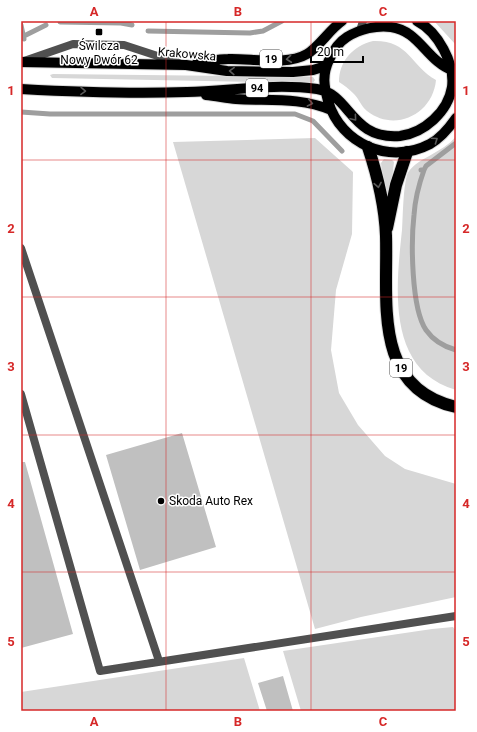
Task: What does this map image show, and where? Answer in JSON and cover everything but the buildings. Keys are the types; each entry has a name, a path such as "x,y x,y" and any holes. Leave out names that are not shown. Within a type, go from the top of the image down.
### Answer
{"highway":[{"name":"19","path":"368,147 374,166 386,235 386,317 394,354 407,378 415,387 437,401 456,407"},
{"path":"386,235 396,185 407,152"}],"main road":[{"name":"19","path":"186,65 227,59 285,60 300,58 308,54 327,33 342,21"},
{"path":"326,91 339,101 358,123 368,130 390,136 413,133 433,120 452,98 453,70 444,51 430,30 417,21"},
{"path":"453,70 432,58 420,43 403,30 381,26 352,34 339,43 326,66 324,80 331,110 337,122 346,133 368,147 387,152 407,152 422,147 439,138 456,118"},
{"path":"444,51 456,57"},
{"name":"Krakowska","path":"21,62 186,65 227,71 293,72 313,70 326,66"},
{"name":"94","path":"188,92 236,88 294,88 326,91"},
{"path":"21,89 188,92 236,99 297,101 315,104 331,110"},
{"path":"407,152 413,133"}],"street":[{"path":"360,31 363,21"},
{"path":"21,62 73,44 80,44 124,45 186,65"},
{"path":"21,248 159,661"},
{"path":"21,394 100,671 456,616"}],"shaded area":[{"path":"434,21 456,21 456,45"},
{"path":"373,41 385,42 402,49 427,74 436,80 433,92 428,102 420,111 400,120 389,120 378,117 367,111 354,94 339,82 344,61 348,56 359,47"},
{"path":"50,75 313,77 315,80 313,83 52,78"},
{"path":"456,136 456,390 433,380 417,365 407,346 400,324 398,276 404,195 407,175 410,169 451,142"},
{"path":"315,138 353,172 352,234 336,290 331,350 339,393 358,425 385,456 405,469 456,484 456,597 361,617 315,629 173,142"},
{"path":"384,159 392,160 394,162 390,197 385,198 381,163"},
{"path":"453,627 456,631 456,711 301,711 283,651"},
{"path":"244,658 260,711 21,711 21,692"}],"waterway":[{"path":"148,31 250,33 263,31 282,21"},
{"path":"60,22 121,23 132,25"},
{"path":"21,25 24,39"},
{"path":"21,35 26,35 46,25"},
{"path":"21,112 50,114 295,114 313,121 342,151"},
{"path":"424,170 426,166 456,143"},
{"path":"421,170 424,170 415,204 412,241 413,274 417,306 421,320 429,334 440,343 456,350"}],"place":[{"name":"Świlcza Nowy Dwór 62","path":"99,32"},
{"name":"Skoda Auto Rex","path":"161,501"}]}
